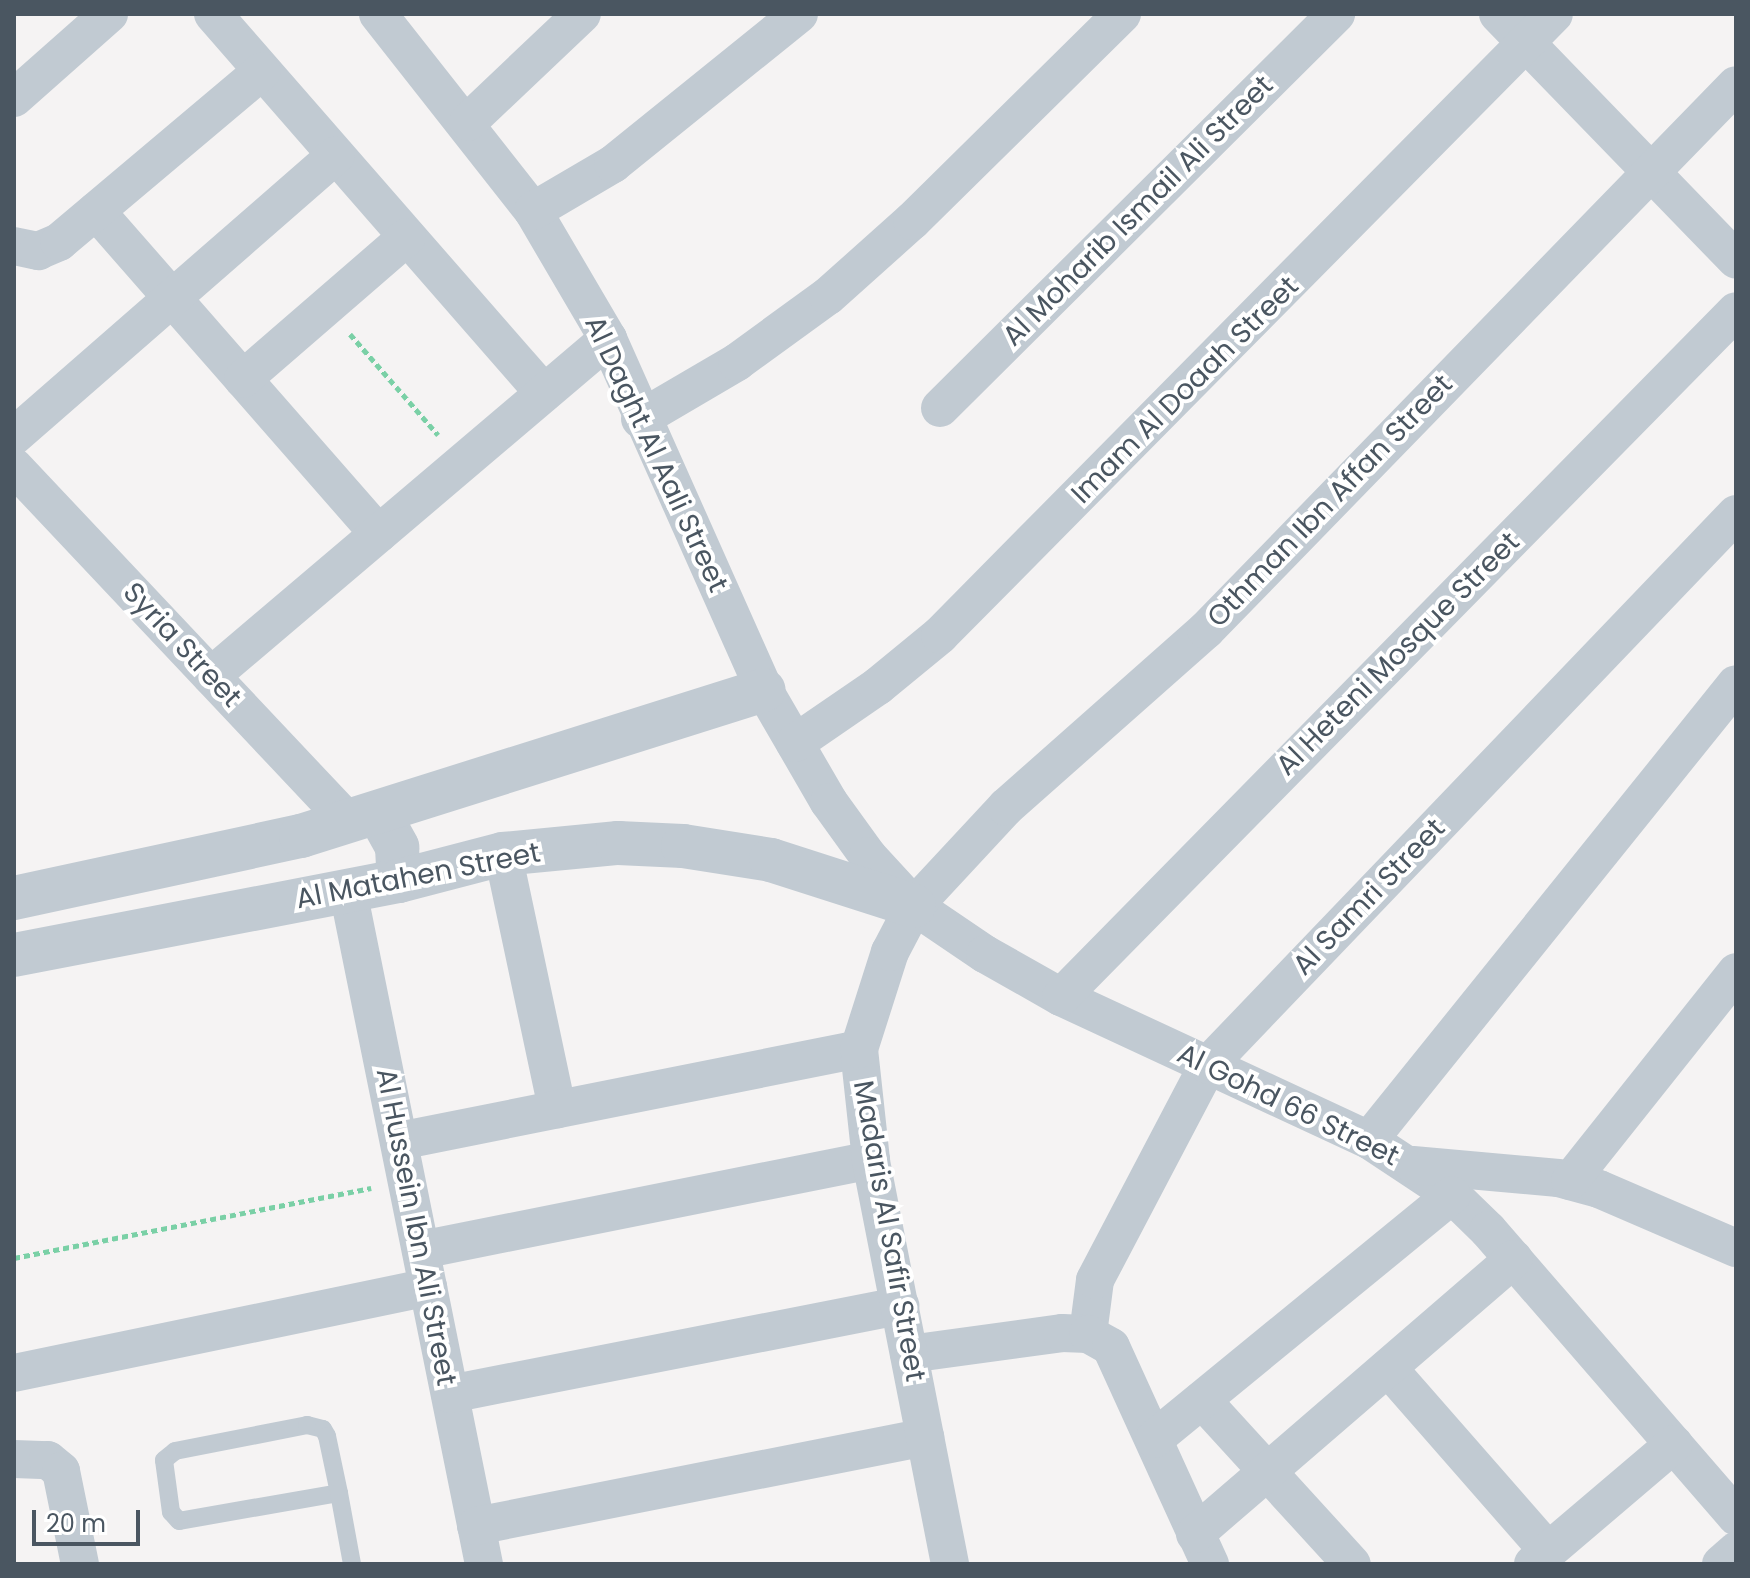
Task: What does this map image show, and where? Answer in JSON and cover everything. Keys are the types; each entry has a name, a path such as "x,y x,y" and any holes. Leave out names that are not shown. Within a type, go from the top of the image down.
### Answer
{"street":[{"path":"14,98 109,14"},
{"path":"213,14 544,393"},
{"name":"Al Daght Al Aali Street","path":"378,14 468,122 533,211 608,339 640,419 764,690 860,846 914,906"},
{"path":"468,122 582,14"},
{"path":"533,211 613,164 799,14"},
{"path":"640,419 737,362 828,296 912,221 1122,14"},
{"name":"Al Moharib Ismail Ali Street","path":"940,408 1336,14"},
{"path":"1498,14 1648,174 1736,260"},
{"name":"Imam Al Doaah Street","path":"795,743 878,686 940,635 1554,14"},
{"path":"14,246 38,251 59,242 262,71"},
{"name":"Othman Ibn Affan Street","path":"914,906 1006,807 1206,630 1736,85"},
{"path":"14,436 336,155"},
{"path":"96,211 379,534"},
{"path":"243,379 407,237"},
{"name":"Al Heteni Mosque Street","path":"1061,997 1736,311"},
{"path":"211,676 608,339"},
{"name":"Syria Street","path":"14,467 211,676 364,818"},
{"name":"Al Samri Street","path":"1088,1334 1095,1280 1208,1065 1736,514"},
{"path":"1369,1140 1736,684"},
{"path":"14,898 301,836 764,690"},
{"path":"364,818 397,847 399,881"},
{"path":"301,836 304,870 332,894"},
{"name":"Al Matahen Street","path":"14,955 399,881 503,854 618,843 683,846 771,860 914,906"},
{"path":"503,854 557,1109"},
{"name":"Al Hussein Ibn Ali Street","path":"332,894 399,1141 484,1564"},
{"name":"Al Gohd 66 Street","path":"914,906 1061,997 1369,1140 1412,1165 1452,1195 1514,1259 1736,1516"},
{"name":"Madaris Al Safir Street","path":"914,906 890,952 859,1049 871,1160 950,1564"},
{"path":"1570,1181 1736,972"},
{"path":"399,1141 859,1049"},
{"path":"421,1250 871,1160"},
{"path":"1412,1165 1570,1181 1734,1243"},
{"path":"1154,1439 1452,1195"},
{"path":"909,1354 1088,1334 1111,1347 1203,1549 1267,1472 1514,1259"},
{"path":"16,1362 428,1287"},
{"path":"450,1394 900,1306"},
{"path":"1388,1368 1540,1558 1674,1444"},
{"path":"1202,1400 1352,1564"},
{"path":"476,1526 925,1437"},
{"path":"14,1459 48,1460 61,1471 80,1564"},
{"path":"1721,1564 1736,1551"}],"lane":[{"path":"339,1493 179,1521 171,1512 164,1460 175,1451 316,1425 327,1436 339,1493 352,1564"}],"path":[{"path":"326,307 462,463"},
{"path":"14,1258 407,1180"}]}
